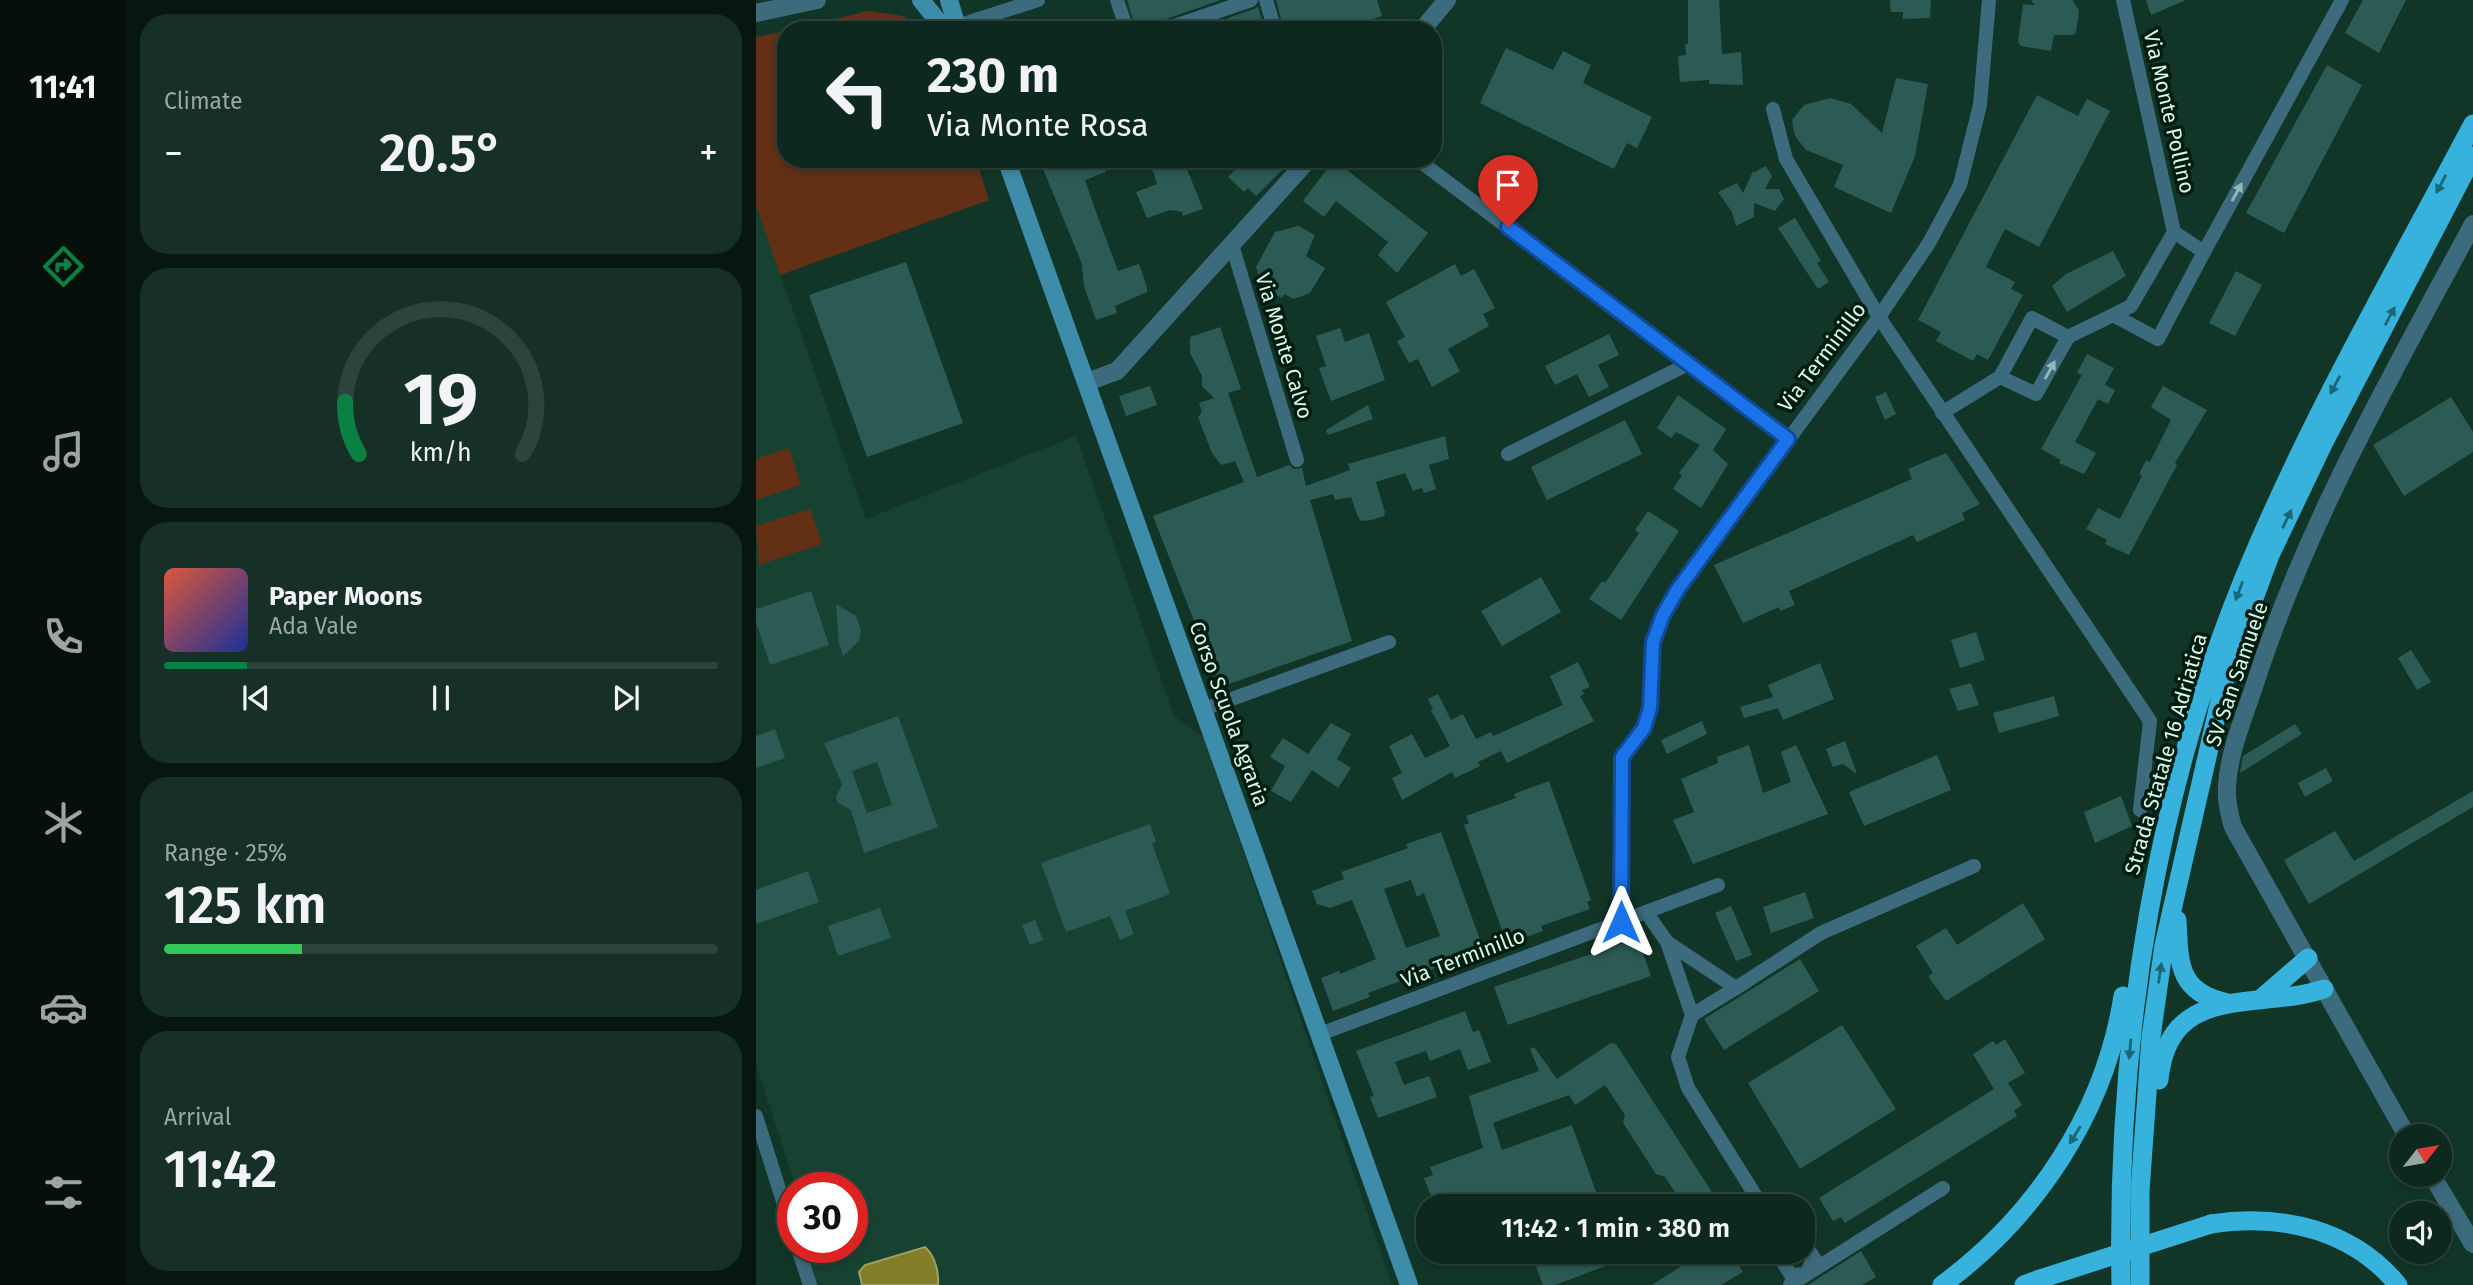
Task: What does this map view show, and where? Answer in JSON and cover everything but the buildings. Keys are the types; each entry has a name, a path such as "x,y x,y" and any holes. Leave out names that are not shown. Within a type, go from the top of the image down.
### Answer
{"highway":[{"name":"Strada Statale 16 Adriatica","path":"2121,1285 2121,1167 2132,1029 2157,859 2208,674 2253,555 2308,436 2473,124"},
{"name":"Strada Statale 16 Adriatica","path":"2140,1285 2140,1191 2151,1037 2164,944 2226,674 2270,555 2325,440 2473,156"},
{"path":"1942,1285 2009,1229 2045,1182 2081,1124 2102,1074 2120,1019 2135,922 2157,859"},
{"path":"2176,899 2182,971 2193,989 2210,1000 2228,1003"},
{"path":"2263,997 2308,958"},
{"path":"2140,1191 2151,1163 2161,1063 2171,1035 2196,1015 2228,1003 2263,997 2307,995 2324,989"},
{"path":"2032,1282 2211,1224 2243,1219 2272,1219 2334,1236 2360,1251 2386,1271 2398,1285"}],"main road":[{"path":"920,0 930,0"},
{"path":"920,0 945,21"},
{"path":"949,0 953,21"},
{"name":"Corso Scuola Agraria","path":"1009,168 1409,1285"}],"street":[{"path":"756,13 817,0"},
{"path":"977,21 1038,0"},
{"path":"1117,0 1124,21"},
{"path":"1189,21 1251,0"},
{"path":"1266,0 1272,21"},
{"path":"1430,21 1447,0"},
{"name":"Via Terminillo","path":"1621,922 1622,757 1644,728 1650,708 1653,642 1663,615 1678,589 1879,317 1929,243 1960,185 1980,105 1989,0"},
{"name":"Via Monte Pollino","path":"2123,0 2174,232"},
{"path":"2113,315 2158,339 2342,0"},
{"path":"1773,108 1786,159 1879,317 2150,721 2140,810"},
{"path":"1087,382 1117,371 1301,168"},
{"path":"1429,168 1788,439"},
{"name":"SV San Samuele","path":"2400,1124 2233,827 2227,806 2232,753 2267,647 2326,504 2473,224"},
{"path":"2000,377 2036,394 2068,337 2131,306 2174,232 2204,252"},
{"name":"Via Monte Calvo","path":"1232,245 1297,460"},
{"path":"1942,413 2000,377 2032,318 2068,337"},
{"path":"1508,454 1690,363"},
{"path":"1204,709 1389,642"},
{"path":"1692,1015 1821,933 1974,866"},
{"name":"Via Terminillo","path":"1320,1034 1718,885"},
{"path":"1646,912 1667,942 1692,1015 1678,1057 1688,1088 1754,1194"},
{"path":"1667,942 1736,988"},
{"path":"756,1116 777,1184"},
{"path":"2439,1187 2473,1244"},
{"path":"1790,1285 1943,1188"},
{"path":"802,1263 810,1285"},
{"path":"1784,1264 1791,1275 1806,1274"},
{"path":"1806,1274 1811,1264"}],"shaded area":[{"path":"868,11 903,16 910,21 826,21"},
{"path":"777,33 777,168 979,168 989,200 780,275 756,205 756,37"},
{"path":"756,205 866,519 1076,436 1174,716 1204,738 1392,1285 815,1285 808,1263 868,1263 868,1172 791,1172 756,1064"},
{"path":"789,448 801,485 756,500 756,459"},
{"path":"810,509 822,544 759,565 756,526"},
{"path":"925,1247 936,1264 938,1285 862,1285 859,1272 865,1265"}],"route":[{"path":"1508,227 1788,439 1669,602 1653,642 1650,708 1644,728 1622,757 1621,922"}]}
